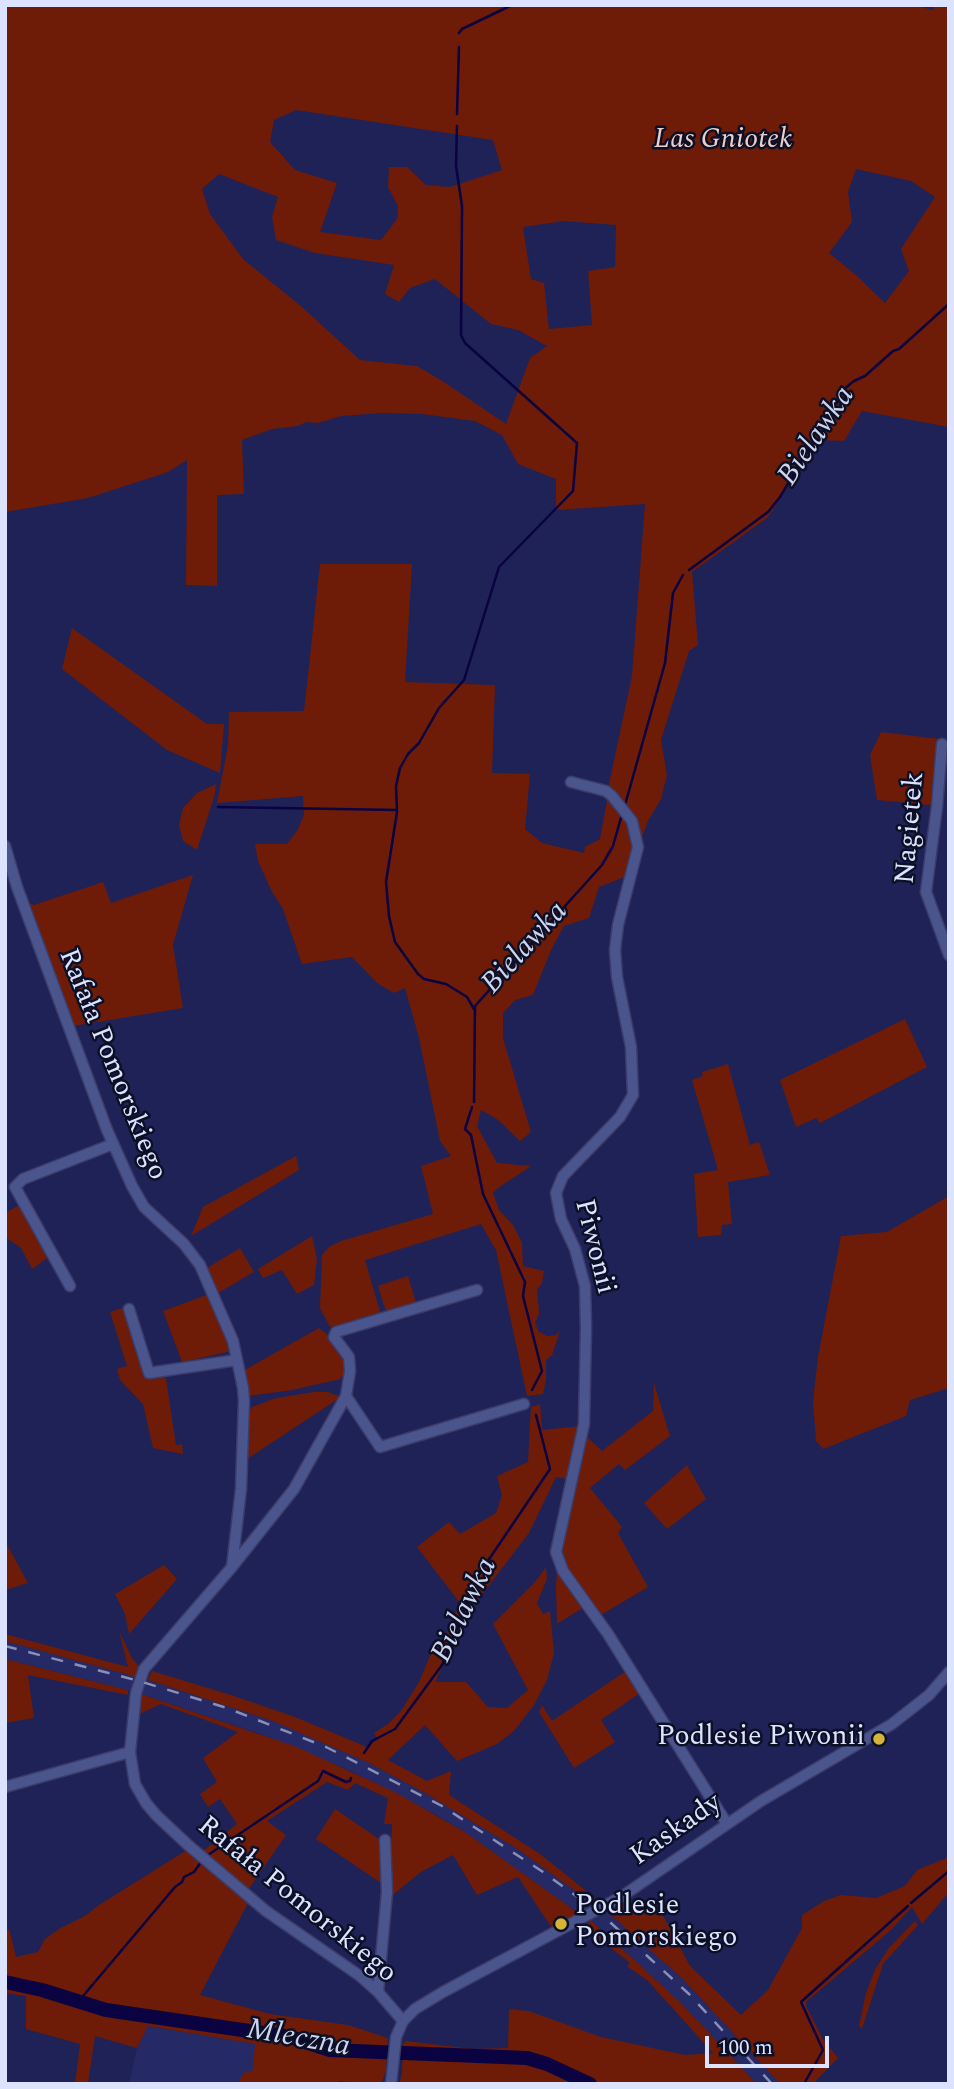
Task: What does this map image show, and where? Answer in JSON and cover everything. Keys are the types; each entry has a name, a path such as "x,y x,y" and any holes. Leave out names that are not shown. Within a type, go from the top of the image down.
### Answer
{"street":[{"name":"Nagietek","path":"942,744 926,892 949,955"},
{"name":"Piwonii","path":"572,782 606,791 612,796 632,821 638,847 618,925 615,950 617,977 633,1066 633,1095 620,1117 563,1176 556,1194 561,1219 580,1265 586,1328 584,1424 555,1552 564,1571 608,1634 727,1824"},
{"name":"Rafała Pomorskiego","path":"5,846 17,887 113,1144 144,1207 184,1244 200,1265 224,1318 237,1360 244,1401 241,1489 232,1567"},
{"path":"70,1286 15,1187 23,1179 113,1144"},
{"name":"Rafała Pomorskiego","path":"403,2021 360,1976 265,1911 204,1859 146,1803 135,1784 130,1752 136,1693 144,1669 232,1567 294,1489 346,1396 349,1357 334,1337 336,1332 477,1290"},
{"path":"129,1309 149,1373 237,1360"},
{"path":"346,1396 380,1447 524,1404"},
{"name":"Kaskady","path":"403,2021 415,2009 443,1992 621,1897 761,1801 892,1724 929,1695 949,1672"},
{"path":"5,1787 130,1752"},
{"path":"378,1992 387,1892 384,1840"},
{"path":"391,2084 395,2044 403,2021"}],"shaded area":[{"path":"5,1641 148,1680 273,1721 323,1741 425,1793 519,1850 592,1903 581,1915 465,1832 351,1771 261,1734 128,1690 5,1659"},
{"path":"606,1911 683,1979 780,2084 757,2084 682,2004 591,1920"},
{"path":"148,2026 264,2045 262,2084 129,2084 137,2048"}],"green space":[{"name":"Las Gniotek","path":"5,5 912,5 933,10 934,5 949,5 949,427 862,411 844,441 820,440 767,518 692,572 698,645 689,651 661,740 667,775 661,799 640,842 608,789 632,676 645,504 556,510 556,479 518,464 502,435 475,421 422,414 382,413 341,416 318,423 306,422 298,426 272,429 242,440 244,494 217,495 217,586 186,585 187,460 168,472 88,498 5,512","holes":["296,110 493,140 502,170 450,187 426,185 407,167 389,167 388,187 398,206 397,219 381,240 320,232 337,183 295,170 270,142 274,120","856,169 911,181 935,197 901,249 909,271 885,303 829,253 852,222 848,192","219,174 278,197 272,217 276,240 315,253 394,265 385,294 399,302 410,288 435,279 491,324 518,330 547,346 530,358 506,424 417,366 360,360 302,307 243,259 210,214 202,189","564,221 616,225 615,267 588,271 592,325 549,329 544,283 531,279 523,227"]},
{"path":"320,564 412,564 405,682 495,685 492,773 530,774 525,829 542,843 584,853 585,847 600,839 608,795 616,802 636,835 629,875 599,887 589,918 564,926 533,995 515,1000 503,1013 503,1038 531,1132 520,1141 497,1119 481,1110 477,1126 497,1163 531,1166 493,1193 499,1210 513,1225 522,1243 523,1266 544,1271 542,1283 537,1289 539,1313 535,1323 539,1332 547,1336 556,1335 560,1331 552,1355 546,1360 543,1394 527,1396 496,1250 481,1224 365,1260 381,1315 330,1327 320,1308 322,1255 329,1247 341,1241 433,1214 421,1166 451,1156 440,1141 419,1038 405,988 394,993 377,983 352,957 302,964 283,909 258,861 255,844 287,844 297,831 304,815 303,796 217,803 228,745 229,712 304,711"},
{"path":"72,628 207,724 224,724 220,773 167,750 62,669"},
{"path":"881,732 940,739 931,805 877,800 870,755"},
{"path":"216,784 197,850 183,841 179,825 183,808 197,793"},
{"path":"193,875 173,945 183,1008 73,1026 27,903 34,905 103,882 111,903"},
{"path":"905,1019 927,1067 820,1123 816,1118 796,1127 780,1080"},
{"path":"728,1064 750,1145 759,1142 770,1175 728,1182 732,1224 722,1225 721,1235 698,1237 694,1174 718,1170 692,1080 703,1076 702,1072"},
{"path":"296,1156 299,1170 191,1236 203,1207"},
{"path":"949,1196 949,1388 910,1400 906,1416 823,1449 816,1441 813,1401 818,1357 841,1236 887,1232"},
{"path":"20,1205 50,1256 32,1269 21,1248 5,1237 5,1213"},
{"path":"312,1236 317,1259 314,1285 297,1294 282,1270 263,1278 258,1269"},
{"path":"240,1248 254,1272 218,1293 207,1268"},
{"path":"408,1276 417,1306 387,1315 378,1286"},
{"path":"209,1294 232,1351 182,1362 163,1311"},
{"path":"125,1307 146,1376 160,1375 166,1379 176,1445 182,1444 183,1454 153,1448 143,1404 120,1380 117,1369 127,1366 110,1312"},
{"path":"319,1328 344,1356 345,1373 340,1379 293,1390 247,1396 243,1371"},
{"path":"654,1383 670,1436 625,1470 619,1464 590,1488 622,1527 618,1533 648,1587 601,1615 572,1577 560,1551 585,1435 602,1451 653,1411"},
{"path":"328,1392 341,1397 247,1459 248,1413 252,1407 276,1398"},
{"path":"540,1404 542,1430 580,1426 569,1479 556,1477 529,1533 470,1610 435,1682 466,1682 488,1707 507,1708 528,1690 493,1624 536,1581 546,1567 547,1579 537,1603 543,1614 550,1611 554,1653 547,1680 534,1705 514,1731 497,1744 457,1761 425,1725 388,1760 427,1781 451,1771 449,1795 540,1854 595,1898 592,1903 519,1850 425,1793 369,1763 273,1721 148,1680 152,1671 234,1696 295,1717 367,1747 378,1739 374,1733 401,1711 419,1682 430,1656 446,1634 460,1603 417,1547 449,1522 460,1534 496,1513 502,1495 497,1476 528,1462 531,1407"},
{"path":"687,1465 706,1499 667,1529 644,1503"},
{"path":"5,1541 28,1583 5,1590"},
{"path":"164,1565 177,1579 129,1634 125,1614 115,1594"},
{"path":"557,1570 584,1607 557,1624 556,1587"},
{"path":"119,1631 140,1668 137,1677 5,1641 5,1634 128,1667"},
{"path":"5,1659 128,1690 128,1695 28,1675 34,1718 5,1723"},
{"path":"626,1671 640,1693 601,1720 615,1742 574,1768 539,1712 542,1705 552,1721"},
{"path":"141,1694 297,1747 395,1792 465,1832 581,1915 552,1928 518,1877 477,1895 453,1855 421,1872 389,1898 384,1885 316,1839 335,1809 382,1841 391,1844 392,1824 384,1824 388,1798 355,1783 348,1790 327,1782 267,1821 286,1835 248,1890 203,1851 237,1824 220,1799 208,1807 200,1794 217,1782 203,1758 238,1732 161,1704 139,1714"},
{"path":"187,1850 248,1903 200,1995 270,2014 348,2025 388,2038 386,2071 381,2084 339,2081 334,2084 237,2084 244,2073 253,2070 255,2044 148,2026 137,2048 95,2036 88,2084 75,2084 80,2044 26,2029 26,1996 5,1993 5,1930 9,1929 16,1957 38,1952 45,1939 59,1929 85,1916"},
{"path":"949,1857 949,1892 922,1924 912,1907 891,1930 806,2002 822,2038 838,2058 813,2084 780,2084 683,1979 606,1911 628,1901 637,1909 659,1908 690,1966 741,2015 768,1990 802,1928 802,1915 824,1901 841,1895 876,1898 905,1886 917,1870"},
{"path":"591,1920 682,2004 757,2084 399,2084 403,2043 406,2041 473,2049 508,2048 509,2009 529,2011 601,2037 685,2055 713,2053 647,1980 628,1967 629,1962 584,1927"},
{"path":"915,1921 918,1925 883,1964 862,2029 859,2026 866,1993 875,1970 888,1949"}],"waterway":[{"path":"459,33 462,29 512,5"},
{"path":"457,114 459,47"},
{"path":"457,126 456,166 462,206 461,335 465,343 577,443 573,491 499,567 464,680 439,708 419,743 408,754 400,768 396,786 397,812 386,882 395,942 418,974 424,979 446,984 467,997 474,1009"},
{"name":"Bielawka","path":"689,570 768,512 808,450 818,441 837,402 846,398 844,389 899,349 949,304"},
{"name":"Bielawka","path":"625,805 665,663 673,593 683,575"},
{"path":"218,807 397,810"},
{"name":"Bielawka","path":"474,1102 475,1006 602,865 613,846 622,814"},
{"name":"Bielawka","path":"472,1107 465,1129 471,1135 483,1194 525,1282 523,1296 542,1371 532,1390"},
{"name":"Bielawka","path":"364,1753 372,1741 395,1729 442,1665 469,1599 477,1591 475,1580 550,1469 536,1415"},
{"name":"Bielawka","path":"205,1857 318,1781 323,1771 346,1782 351,1778"},
{"name":"Bielawka","path":"78,2002 175,1887 184,1877 194,1872 201,1862"},
{"path":"911,1903 949,1871"},
{"path":"804,2084 823,2050 801,2002 908,1906"},
{"name":"Mleczna","path":"5,1982 42,1990 106,2010 290,2037 330,2050 527,2058 590,2084"}],"railway":[{"path":"5,1646 139,1681 227,1708 326,1747 442,1806 543,1872 601,1914 689,1994 772,2084"}],"place":[{"name":"Podlesie Piwonii","path":"879,1739"},
{"name":"Podlesie Pomorskiego","path":"561,1924"}]}
